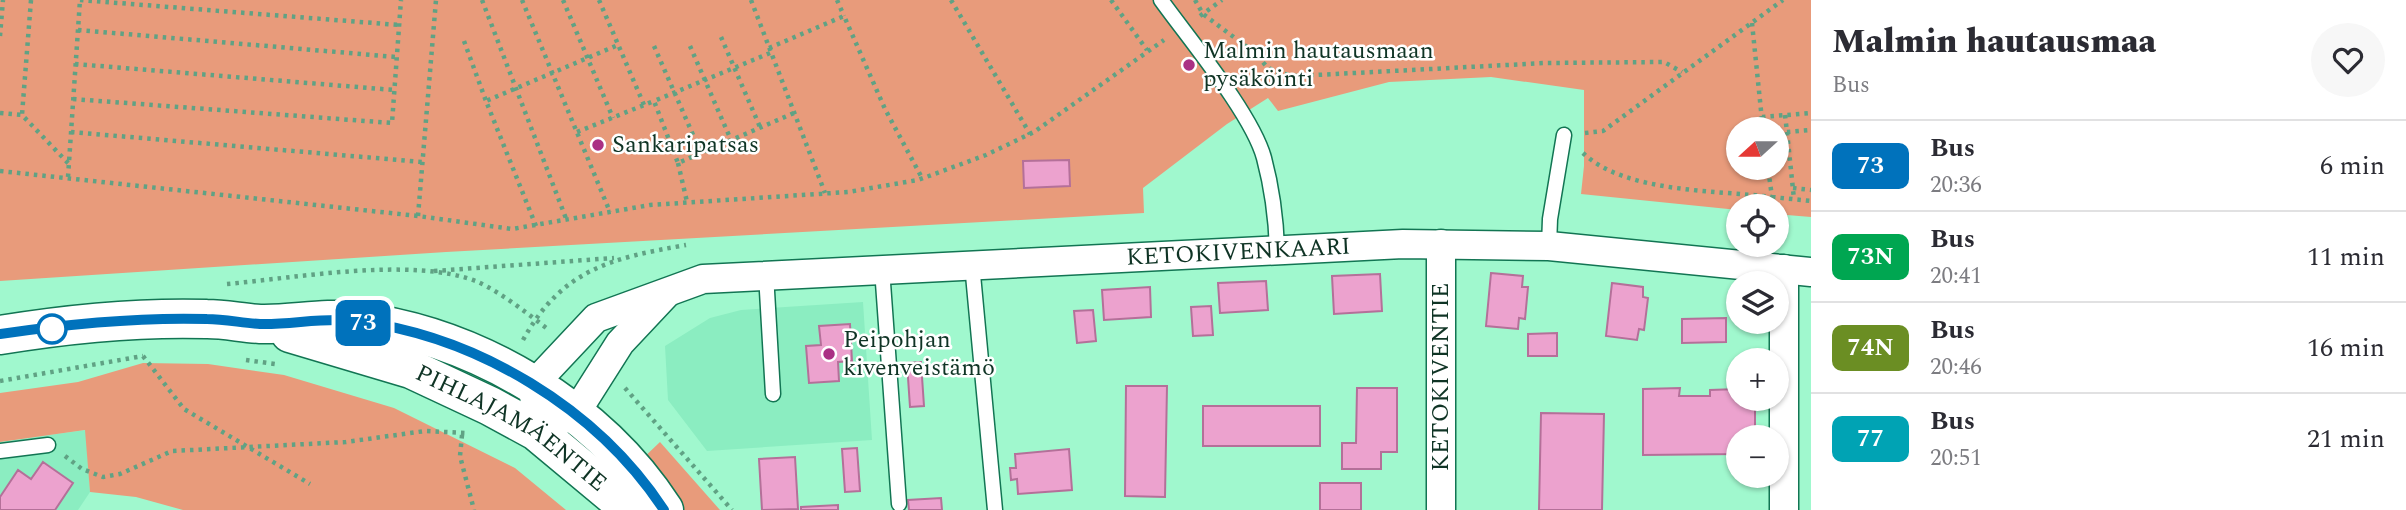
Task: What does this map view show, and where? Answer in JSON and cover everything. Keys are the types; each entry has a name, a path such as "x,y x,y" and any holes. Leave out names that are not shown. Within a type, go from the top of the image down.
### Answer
{"main road":[{"name":"PIHLAJAMÄENTIE","path":"0,335 145,321 207,319 261,324 355,321 429,338 507,369 575,414 624,460 664,510"},
{"name":"PIHLAJAMÄENTIE","path":"261,324 411,369 536,431 631,510"}],"street":[{"name":"KETOKIVENKAARI","path":"533,385 596,318 703,279 1277,249 1441,244 1549,246 1798,271"},
{"name":"KETOKIVENTIE","path":"1441,244 1441,510"},
{"path":"1784,510 1798,271"},
{"name":"KETOKIVENKAARI","path":"575,414 620,343 667,293"},
{"path":"533,385 536,431 575,414"}],"lane":[{"path":"1161,0 1242,114 1264,156 1276,217 1277,249"},
{"path":"1549,246 1550,219 1564,135"},
{"path":"972,264 995,510"},
{"path":"882,269 899,504"},
{"path":"766,274 773,394"},
{"path":"0,451 48,445"}],"path":[{"path":"0,36 3,0"},
{"path":"22,115 31,0"},
{"path":"68,177 80,0 399,25"},
{"path":"73,99 392,123 401,0"},
{"path":"418,216 436,0"},
{"path":"482,0 567,221"},
{"path":"522,0 610,212"},
{"path":"563,0 613,117"},
{"path":"599,0 644,105"},
{"path":"751,0 825,193"},
{"path":"837,0 885,109 922,178"},
{"path":"951,0 1030,134"},
{"path":"1111,0 1147,50"},
{"path":"1195,0 1203,14 1255,53 1267,67 1278,73 1297,76 1572,62 1664,62 1682,72"},
{"path":"1564,135 1603,131 1783,0"},
{"path":"577,132 735,68 844,16"},
{"path":"1752,23 1762,117 1811,113"},
{"path":"0,171 418,216 512,229 687,202 825,193 922,178 986,155 1030,134 1147,50 1182,29"},
{"path":"78,30 396,57"},
{"path":"721,37 760,127"},
{"path":"464,41 536,226"},
{"path":"486,101 618,45"},
{"path":"654,46 701,153"},
{"path":"690,46 731,140"},
{"path":"75,64 394,90"},
{"path":"654,102 678,163 687,202"},
{"path":"0,113 22,115 69,164"},
{"path":"678,163 794,113"},
{"path":"1789,132 1811,130"},
{"path":"71,132 422,162"},
{"path":"1564,135 1603,169 1637,181 1747,194"},
{"path":"1789,151 1794,200"},
{"path":"1793,188 1811,190"},
{"path":"1789,199 1811,201"},
{"path":"213,285 374,271 430,272 619,257 686,245"},
{"path":"517,350 544,304 570,284 619,257"},
{"path":"430,272 477,282 534,319"},
{"path":"0,381 143,356 157,356"},
{"path":"143,356 184,409 310,484"},
{"path":"234,358 283,365"},
{"path":"602,368 644,407 732,510"},
{"path":"48,445 82,469 103,477 120,474 172,451 346,442 425,431 462,435 472,432 460,426"},
{"path":"462,435 460,456 474,510"}],"shaded area":[{"path":"0,0 1811,0 1811,217 1789,215 1789,194 1726,194 1726,209 1581,194 1584,166 1584,90 1491,77 1389,82 1278,111 1268,98 1227,124 1143,188 1144,213 446,252 0,281"},
{"path":"863,302 872,440 707,451 668,400 665,346 710,318 741,310"},
{"path":"143,363 208,364 284,375 394,408 515,468 566,510 183,510 136,497 90,492 85,430 0,442 0,393 78,382"},
{"path":"86,430 90,492 78,510 0,510 0,442"},
{"path":"660,442 720,510 677,510 639,462"}],"building":[{"path":"1069,160 1070,186 1024,188 1023,161"},
{"path":"1491,273 1523,276 1522,287 1528,287 1525,319 1519,318 1518,329 1486,326"},
{"path":"1380,274 1382,311 1334,314 1332,276"},
{"path":"1266,281 1268,310 1220,313 1218,283"},
{"path":"1612,283 1643,287 1643,297 1648,298 1644,330 1639,329 1637,340 1606,336"},
{"path":"1150,287 1151,317 1104,320 1102,290"},
{"path":"1211,306 1213,335 1193,336 1191,307"},
{"path":"1093,310 1096,341 1077,343 1074,311"},
{"path":"1726,318 1726,342 1682,343 1682,319"},
{"name":"Peipohjan kivenveistämö","path":"850,324 852,361 838,362 839,381 809,383 806,346 821,345 819,326"},
{"path":"1557,333 1557,356 1528,356 1528,334"},
{"path":"921,362 924,406 910,407 907,363"},
{"path":"1126,386 1167,386 1165,497 1125,496"},
{"path":"1357,388 1397,388 1397,452 1381,452 1381,469 1342,469 1342,443 1356,443"},
{"path":"1680,388 1679,396 1710,396 1710,390 1726,389 1726,411 1755,411 1755,425 1726,425 1726,454 1643,455 1643,389"},
{"path":"1203,406 1320,406 1320,446 1203,446"},
{"path":"1541,413 1604,414 1602,510 1539,510"},
{"path":"857,448 860,491 845,492 842,449"},
{"path":"1069,449 1072,490 1018,494 1017,479 1011,480 1010,468 1016,468 1015,454"},
{"path":"795,457 798,509 762,510 759,459"},
{"path":"43,462 73,483 55,510 0,510 0,497 18,470 31,479"},
{"path":"1320,483 1361,483 1361,510 1320,510"},
{"path":"941,498 942,510 909,510 908,500"},
{"path":"838,505 838,510 801,510 801,507"}],"bus line":[{"name":"73","path":"0,334 145,321 207,319 261,324 355,321 429,338 507,369 575,414 624,460 652,491 664,510"}],"place":[{"name":"Malmin hautausmaan pysäköinti","path":"1189,65"},
{"name":"Sankaripatsas","path":"598,145"},
{"name":"Peipohjan kivenveistämö","path":"829,354"}]}
